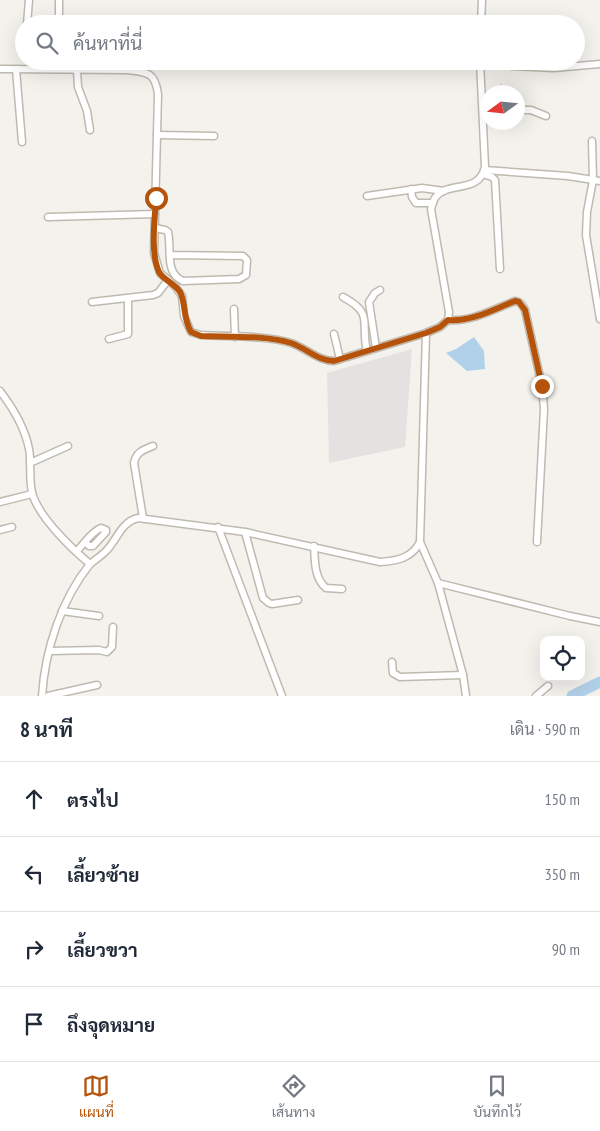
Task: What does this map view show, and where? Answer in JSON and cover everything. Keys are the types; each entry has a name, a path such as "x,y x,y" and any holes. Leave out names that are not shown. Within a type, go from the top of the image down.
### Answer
{"street":[{"path":"27,15 28,0"},
{"path":"59,0 59,15"},
{"path":"481,15 482,0"},
{"path":"585,65 600,64"},
{"path":"0,69 15,70"},
{"path":"22,142 20,70 127,70 143,72 152,76 157,82 158,94 154,253 160,273 175,286 182,296 184,316 191,332 201,336 273,339 291,343 328,361 426,333 440,327 448,320 456,321 475,317 515,301 522,304 542,386 544,409 537,542"},
{"path":"77,70 78,87 87,110 90,130"},
{"path":"481,70 482,85"},
{"path":"525,110 531,110 546,116"},
{"path":"367,196 422,188 444,191 474,183 480,179 484,172 485,130"},
{"path":"157,135 214,136"},
{"path":"592,141 596,180 587,212 586,235 600,319"},
{"path":"484,172 568,176 596,180"},
{"path":"484,172 495,180 500,269"},
{"path":"411,189 412,198 416,203 433,204"},
{"path":"444,191 435,198 431,209 448,320"},
{"path":"48,217 155,214"},
{"path":"155,228 168,232 170,255 173,274 183,281 239,279 246,275 246,260 243,256 170,255"},
{"path":"92,302 153,295 158,293 168,280"},
{"path":"376,348 369,302 375,293 380,290"},
{"path":"343,297 356,304 363,312 366,325 364,338 367,350"},
{"path":"109,339 128,334 128,299"},
{"path":"234,309 235,337"},
{"path":"42,696 50,650 62,611 75,585 90,564 106,550 130,520 143,518 218,527 314,546 380,562 399,560 416,550 420,542 426,333"},
{"path":"334,334 340,359"},
{"path":"1,393 14,410 29,449 32,494 44,517 90,564"},
{"path":"30,463 68,446"},
{"path":"143,518 134,463 141,450 153,446"},
{"path":"0,502 32,494"},
{"path":"0,530 12,527"},
{"path":"218,527 282,696"},
{"path":"245,532 263,598 272,604 298,600"},
{"path":"77,551 85,542"},
{"path":"420,542 438,583 463,675 466,696"},
{"path":"314,546 316,573 319,580 326,588 342,589"},
{"path":"438,583 600,622"},
{"path":"62,611 99,616"},
{"path":"50,650 99,650 107,652 112,647 112,627"},
{"path":"392,662 393,673 400,677 463,675"},
{"path":"50,696 97,684"},
{"path":"536,696 548,686"}],"shaded area":[{"path":"412,349 405,447 329,463 327,373"}],"water":[{"path":"474,337 484,351 485,369 467,371 446,353"}],"waterway":[{"path":"572,696 600,682"}],"route":[{"path":"156,198 154,253 156,263 160,273 175,286 182,296 184,316 191,332 201,336 273,339 291,343 328,361 334,361 426,333 440,327 448,320 456,321 475,317 515,301 522,304 525,310 542,386"}]}
